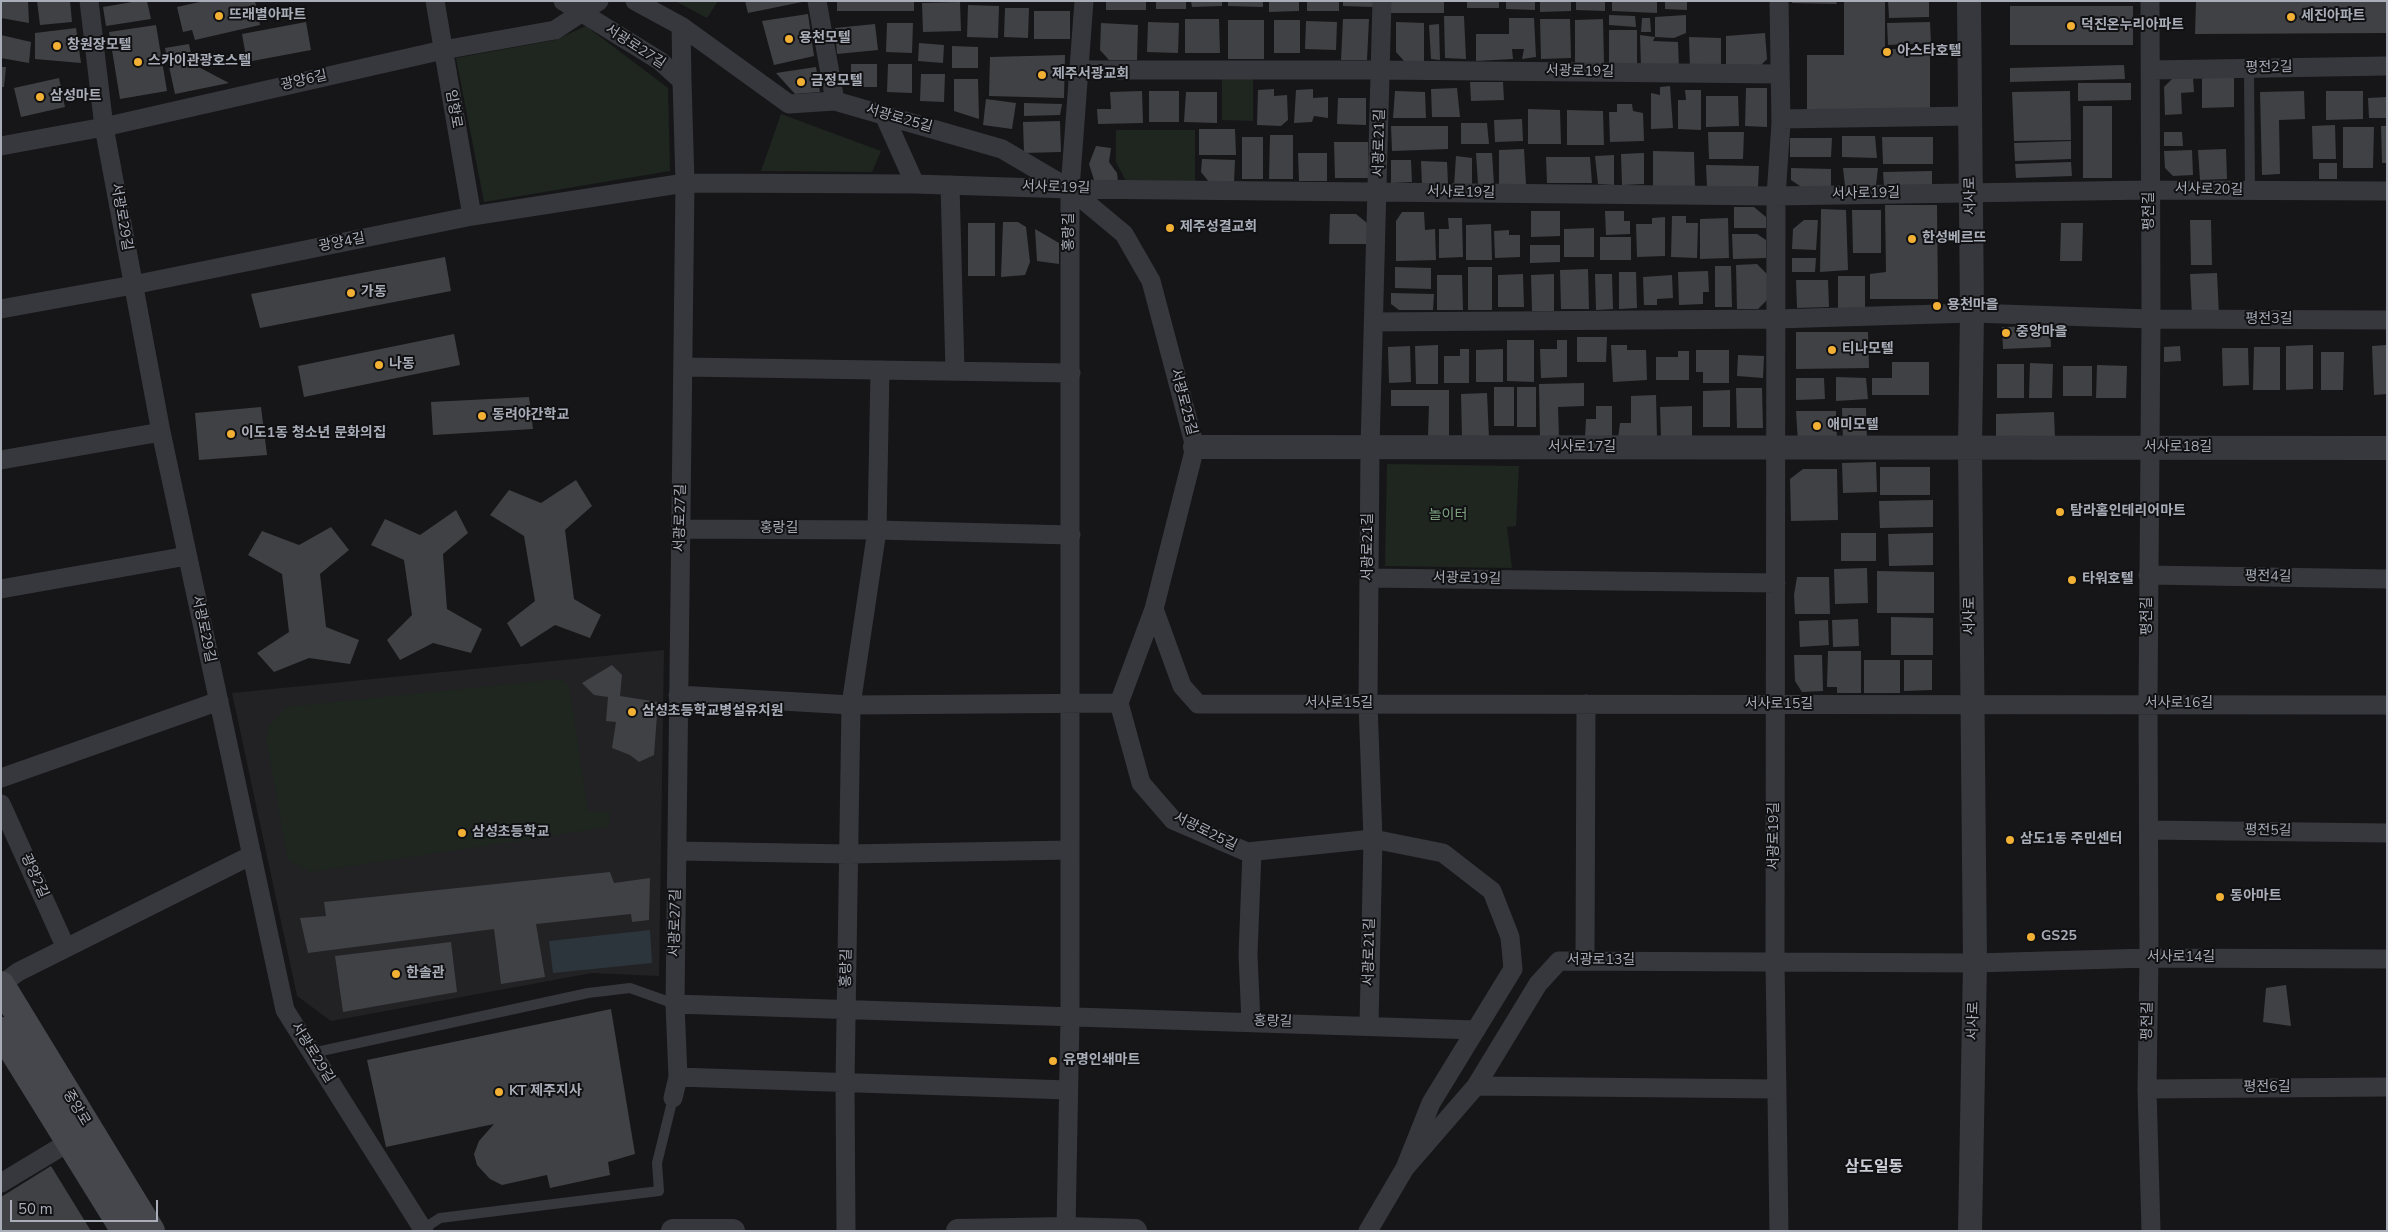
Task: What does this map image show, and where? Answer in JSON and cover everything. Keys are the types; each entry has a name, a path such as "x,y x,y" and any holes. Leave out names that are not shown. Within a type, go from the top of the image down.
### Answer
{"main road":[{"name":"중앙로","path":"1,985 151,1231"},
{"name":"중앙로","path":"1,1031 125,1231"}],"street":[{"name":"서광로29길","path":"88,1 104,127 160,432 285,1010 424,1230"},
{"name":"임항로","path":"435,1 472,216"},
{"name":"서광로27길","path":"563,1 660,61 682,82 685,183 676,851 675,1004 678,1077 673,1098"},
{"name":"광양6길","path":"1,146 104,127 443,50 555,30 599,1"},
{"name":"서광로25길","path":"635,1 681,26 789,104 835,101 1002,149 1070,189 1124,234 1151,281 1195,447 1154,609 1119,703 1141,783 1173,820 1247,852 1373,839 1443,852 1492,891 1510,936 1513,969"},
{"path":"817,1 835,101"},
{"name":"홍랑길","path":"1066,1228 1070,1017 1070,189 1084,1"},
{"name":"서광로21길","path":"1369,1025 1373,839 1368,704 1370,447 1379,192 1382,1"},
{"name":"서광로19길","path":"1779,1 1781,119 1776,196 1775,962 1779,1231"},
{"name":"서사로","path":"1970,1 1972,313 1970,447 1971,704 1975,963 1970,1231"},
{"name":"평전길","path":"2150,1 2151,319 2148,575 2149,958 2147,1089 2151,1231"},
{"path":"681,26 682,82"},
{"name":"평전2길","path":"2151,70 2387,66"},
{"path":"1079,70 1381,70"},
{"name":"서광로19길","path":"1381,70 1779,74"},
{"path":"884,115 915,184"},
{"path":"1781,119 1970,116"},
{"name":"광양4길","path":"1,309 133,285 472,216 685,183"},
{"name":"서사로19길","path":"685,183 915,184 1070,189 1776,196 1971,192"},
{"path":"950,185 954,370"},
{"name":"서사로20길","path":"1971,192 2150,190 2387,191"},
{"name":"평전3길","path":"1776,320 1972,313 2151,319 2387,320"},
{"path":"1374,322 1776,320"},
{"path":"683,367 1071,373"},
{"name":"홍랑길","path":"846,1231 845,1083 851,705 877,530 880,370"},
{"path":"1,460 160,432"},
{"name":"서사로17길","path":"1195,447 1970,447"},
{"name":"서사로18길","path":"1970,447 2387,448"},
{"name":"홍랑길","path":"680,529 877,530 1071,534"},
{"path":"1,589 187,556"},
{"name":"평전4길","path":"2148,575 2387,579"},
{"name":"서광로19길","path":"1369,578 1776,583"},
{"name":"서사로15길","path":"1154,609 1182,686 1198,704 1971,704"},
{"path":"678,695 851,705 1119,703"},
{"path":"1,778 219,701"},
{"path":"1585,961 1586,704"},
{"name":"서사로16길","path":"1971,704 2387,705"},
{"name":"광양2길","path":"1,804 66,948"},
{"name":"평전5길","path":"2149,830 2387,833"},
{"path":"676,851 849,854 1070,850"},
{"name":"서광로25길","path":"1251,1022 1248,955 1252,852"},
{"path":"1,985 18,972 252,855"},
{"name":"서사로14길","path":"1975,963 2149,958 2387,958"},
{"name":"서광로13길","path":"1368,1231 1405,1168 1476,1086 1538,984 1558,961 1975,963"},
{"path":"1405,1168 1431,1103 1513,969 1538,984"},
{"path":"675,1004 1070,1017"},
{"name":"홍랑길","path":"1070,1017 1369,1025 1476,1030"},
{"path":"678,1077 1068,1090"},
{"path":"1476,1086 1777,1089"},
{"name":"평전6길","path":"2147,1089 2387,1087"},
{"path":"1,1183 69,1142"},
{"path":"958,1231 1066,1228 1135,1231"},
{"path":"673,1231 733,1231"}],"lane":[{"path":"2249,68 2250,191"},
{"path":"312,1053 588,993 630,988 675,1004"},
{"path":"424,1230 440,1218 659,1191 657,1163 673,1098"}],"shaded area":[{"name":"삼성초등학교","path":"664,650 659,976 592,973 331,1021 297,996 232,693"},
{"path":"650,930 652,963 553,973 549,941"}],"green space":[{"path":"675,1 718,1 707,18"},
{"path":"586,26 668,88 670,171 484,202 456,58 555,40"},
{"path":"1222,79 1253,79 1253,121 1222,120"},
{"path":"781,114 881,151 872,172 761,171"},
{"path":"1116,130 1195,130 1195,181 1126,181 1116,162"},
{"name":"놀이터","path":"1387,464 1519,466 1516,526 1507,527 1512,568 1385,566"},
{"path":"559,679 569,685 588,811 610,812 609,827 311,872 288,861 266,737 269,726 286,707"}],"building":[{"path":"1,1 28,1 29,23 1,18"},
{"path":"37,1 70,1 72,22 40,25"},
{"path":"147,1 151,19 106,26 103,7"},
{"name":"뜨래별아파트","path":"204,1 255,1 260,25 195,40 192,30 183,32 177,7"},
{"path":"745,1 802,1 802,2 748,13"},
{"path":"837,1 914,1 914,11 837,11"},
{"path":"1106,1 1146,1 1146,10 1106,10"},
{"path":"1156,1 1186,1 1186,9 1156,9"},
{"path":"1191,1 1222,1 1222,6 1192,7"},
{"path":"1228,1 1263,1 1263,7 1228,6"},
{"path":"1269,1 1299,1 1299,11 1269,12"},
{"path":"1307,1 1339,1 1339,11 1307,11"},
{"path":"1343,1 1373,1 1373,7 1343,6"},
{"path":"1390,1 1444,1 1444,13 1390,13"},
{"path":"1467,1 1499,1 1499,8 1467,8"},
{"path":"1506,1 1535,1 1535,10 1506,9"},
{"path":"1540,1 1571,1 1571,11 1540,12"},
{"path":"1576,1 1605,1 1605,11 1576,10"},
{"path":"1612,1 1657,1 1657,13 1612,11"},
{"path":"1665,1 1687,1 1687,10 1665,9"},
{"path":"1792,1 1836,1 1837,4 1792,3"},
{"name":"아스타호텔","path":"1844,1 1885,1 1885,49 1930,49 1930,109 1807,109 1807,55 1844,55"},
{"path":"1888,1 1929,1 1929,17 1889,18"},
{"name":"세진아파트","path":"2196,1 2387,1 2387,33 2195,34"},
{"path":"960,2 961,31 923,32 922,3"},
{"path":"968,5 999,6 998,38 967,37"},
{"name":"덕진온누리아파트","path":"2010,6 2133,6 2133,45 2010,45"},
{"path":"1005,8 1029,8 1028,38 1004,37"},
{"path":"1034,11 1070,11 1070,39 1034,39"},
{"name":"용천모텔","path":"808,14 814,56 774,65 762,21"},
{"path":"1609,15 1635,16 1636,27 1609,25"},
{"path":"1686,15 1686,33 1674,38 1655,37 1655,17"},
{"path":"1444,16 1464,16 1466,59 1445,58"},
{"path":"1509,18 1534,18 1536,57 1522,59 1524,49 1512,49 1513,59 1476,61 1476,34 1509,34"},
{"path":"1642,18 1650,18 1651,32 1641,32"},
{"path":"1185,19 1219,19 1220,53 1185,53"},
{"path":"1343,19 1369,19 1367,60 1341,60"},
{"path":"1540,19 1570,19 1571,58 1541,59"},
{"path":"1603,19 1604,63 1575,63 1575,20"},
{"path":"1228,20 1264,20 1264,59 1228,59"},
{"path":"1274,20 1300,20 1300,53 1274,53"},
{"path":"1306,21 1337,22 1336,50 1305,49"},
{"name":"뜨래별아파트","path":"306,22 311,50 247,62 242,34"},
{"path":"1148,22 1179,23 1178,53 1147,52"},
{"path":"1396,22 1424,23 1424,64 1405,62 1396,52"},
{"path":"1930,22 1931,43 1888,45 1887,23"},
{"path":"887,23 913,23 912,53 886,52"},
{"path":"1101,23 1138,25 1137,60 1109,60 1100,50"},
{"path":"875,24 878,50 837,54 835,28"},
{"path":"1439,24 1440,60 1431,59 1429,25"},
{"name":"스카이관광호스텔","path":"156,25 167,91 120,99 109,32"},
{"name":"창원장모텔","path":"76,28 81,63 35,59 35,33"},
{"path":"1609,30 1637,30 1637,65 1609,65"},
{"path":"1765,33 1767,59 1757,69 1726,69 1726,36"},
{"path":"1,35 31,42 29,63 1,58"},
{"path":"1640,35 1655,37 1653,41 1678,42 1679,68 1641,67"},
{"path":"1689,37 1721,38 1721,68 1690,68"},
{"path":"919,43 944,45 943,63 918,61"},
{"path":"189,44 193,64 229,83 175,94 165,48"},
{"path":"952,46 978,47 978,68 952,68"},
{"name":"제주서광교회","path":"1065,55 1064,98 989,96 990,57"},
{"path":"851,64 877,64 877,87 851,87"},
{"path":"888,64 912,64 912,93 887,92"},
{"path":"2124,65 2125,79 2010,82 2010,68"},
{"path":"1,67 6,67 4,87 1,87"},
{"name":"금정모텔","path":"816,67 820,92 795,94 776,73"},
{"path":"921,74 945,74 944,102 920,101"},
{"path":"2202,76 2234,76 2234,107 2202,108"},
{"name":"삼성마트","path":"59,78 65,107 21,117 14,88"},
{"path":"2193,78 2194,92 2181,93 2182,114 2165,115 2164,87 2172,79"},
{"path":"954,79 978,79 979,119 954,111"},
{"path":"1470,82 1503,82 1504,100 1471,101"},
{"path":"2078,83 2131,83 2131,100 2078,101"},
{"path":"1670,86 1673,128 1651,129 1651,93 1660,95 1660,87"},
{"path":"1457,88 1460,117 1432,117 1431,89"},
{"path":"1746,88 1767,88 1767,127 1745,126"},
{"path":"1274,89 1274,96 1287,95 1288,120 1281,126 1257,125 1258,90"},
{"path":"1313,89 1313,98 1328,97 1328,118 1314,116 1312,122 1294,123 1296,90"},
{"path":"1685,90 1701,90 1701,130 1678,129 1678,100 1686,100"},
{"path":"1142,91 1143,123 1098,124 1097,109 1111,109 1110,92"},
{"path":"1149,91 1179,91 1179,122 1149,122"},
{"path":"1395,91 1425,92 1426,118 1393,118"},
{"path":"2070,91 2071,140 2014,141 2012,92"},
{"path":"2304,91 2305,119 2279,120 2280,174 2262,175 2260,92"},
{"path":"2326,91 2363,91 2363,119 2326,120"},
{"path":"1186,92 1217,92 1217,123 1184,122"},
{"path":"1706,96 1738,96 1739,126 1706,127"},
{"path":"2387,97 2387,118 2369,118 2368,98"},
{"path":"1338,98 1366,98 1366,125 1337,124"},
{"path":"986,99 1016,103 1012,129 983,125"},
{"path":"1024,103 1062,104 1060,115 1024,116"},
{"path":"1617,104 1632,104 1633,111 1643,113 1644,141 1610,142 1609,112 1617,112"},
{"path":"2083,106 2112,106 2112,178 2083,178"},
{"path":"1528,109 1560,110 1561,144 1528,144"},
{"path":"1567,110 1603,111 1604,145 1567,145"},
{"path":"1522,119 1523,141 1495,142 1494,120"},
{"path":"1060,121 1061,152 1024,153 1023,122"},
{"path":"1461,123 1487,123 1489,144 1461,144"},
{"path":"2335,125 2336,159 2313,159 2312,126"},
{"path":"1391,126 1448,126 1448,149 1392,151"},
{"path":"2381,126 2387,126 2387,163 2382,163"},
{"path":"2343,127 2374,127 2373,168 2343,168"},
{"path":"1199,129 1235,129 1236,155 1199,155"},
{"path":"1708,132 1744,132 1743,159 1709,159"},
{"path":"2164,132 2182,132 2183,146 2164,146"},
{"path":"1270,135 1293,135 1293,179 1269,179"},
{"path":"1842,136 1875,136 1877,158 1842,157"},
{"path":"1242,137 1263,137 1263,179 1242,179"},
{"path":"1882,137 1933,137 1933,164 1883,164"},
{"path":"1790,138 1832,138 1831,157 1790,157"},
{"path":"2071,141 2071,159 2015,161 2014,143"},
{"path":"1334,142 1368,142 1368,178 1335,178"},
{"path":"1096,146 1111,148 1109,162 1117,173 1118,182 1095,183 1089,164"},
{"path":"1524,149 1526,184 1499,185 1499,150"},
{"path":"2226,149 2227,179 2200,180 2198,150"},
{"path":"2192,150 2193,175 2173,176 2165,168 2164,151"},
{"path":"1653,151 1694,152 1695,188 1653,187"},
{"path":"1298,153 1327,153 1327,181 1299,181"},
{"path":"1476,153 1492,153 1494,185 1478,184"},
{"path":"1644,153 1644,184 1622,185 1621,154"},
{"path":"1614,155 1614,185 1598,184 1595,156"},
{"path":"1456,156 1472,158 1472,185 1454,186"},
{"path":"1546,157 1590,157 1592,183 1547,183"},
{"path":"1202,159 1235,160 1234,183 1209,182 1201,172"},
{"path":"1391,160 1411,160 1412,182 1391,183"},
{"path":"1421,161 1447,162 1448,183 1422,186"},
{"path":"2071,162 2072,176 2016,178 2015,164"},
{"path":"2319,163 2337,163 2337,179 2319,179"},
{"path":"1706,165 1759,166 1758,187 1707,187"},
{"path":"1791,168 1831,169 1831,187 1803,188 1791,180"},
{"path":"1843,168 1878,168 1876,185 1845,186"},
{"path":"1932,171 1932,185 1884,186 1883,172"},
{"name":"한성베르뜨","path":"1885,205 1937,205 1938,299 1870,299 1870,274 1886,272"},
{"path":"1734,207 1754,207 1766,217 1766,228 1734,228"},
{"path":"1821,209 1846,210 1848,270 1820,272"},
{"path":"1852,210 1881,210 1881,253 1853,253"},
{"path":"1531,211 1560,211 1560,236 1531,237"},
{"path":"1605,211 1624,211 1624,221 1630,221 1630,234 1606,235"},
{"path":"1402,212 1424,212 1425,230 1435,229 1436,260 1396,261 1396,221"},
{"path":"1330,214 1356,214 1367,223 1367,244 1329,244"},
{"path":"1672,216 1686,216 1686,223 1698,223 1697,258 1671,257"},
{"path":"1665,217 1665,256 1637,257 1636,224 1652,224 1652,218"},
{"path":"1448,218 1462,218 1463,257 1439,258 1439,229 1449,229"},
{"path":"1728,218 1729,258 1700,259 1700,219"},
{"path":"1804,220 1818,220 1816,250 1792,249 1793,229"},
{"path":"2190,220 2211,220 2212,265 2191,265"},
{"path":"1003,222 1018,222 1026,227 1030,262 1025,275 1001,277"},
{"path":"968,223 995,223 995,276 968,276"},
{"path":"2061,223 2083,223 2082,261 2060,261"},
{"path":"1491,224 1492,260 1466,260 1466,225"},
{"path":"1594,228 1594,257 1564,257 1564,229"},
{"path":"1035,229 1059,243 1059,264 1037,261"},
{"path":"1509,230 1509,235 1520,235 1520,257 1495,258 1494,231"},
{"path":"1732,234 1757,234 1766,240 1766,258 1733,259"},
{"path":"1600,237 1631,237 1631,260 1600,260"},
{"path":"1530,245 1560,245 1560,262 1530,263"},
{"name":"가동","path":"445,257 451,291 260,328 251,294"},
{"path":"1792,258 1816,258 1815,272 1792,272"},
{"path":"1757,264 1767,274 1767,300 1758,309 1737,309 1736,265"},
{"path":"1715,266 1731,266 1732,307 1715,307"},
{"path":"1395,267 1431,268 1431,289 1395,288"},
{"path":"1468,267 1492,267 1492,310 1468,310"},
{"path":"1588,269 1589,309 1561,309 1560,270"},
{"path":"1708,271 1709,292 1703,292 1703,304 1679,305 1678,272"},
{"path":"1619,272 1636,272 1637,308 1619,309"},
{"path":"2217,273 2219,315 2192,316 2190,274"},
{"path":"1523,274 1524,307 1498,307 1498,275"},
{"path":"1554,274 1554,311 1532,311 1531,275"},
{"path":"1595,274 1612,274 1613,309 1596,310"},
{"path":"1437,275 1462,275 1463,310 1437,310"},
{"path":"1672,275 1673,298 1657,299 1657,305 1644,305 1643,277"},
{"path":"1838,276 1865,276 1865,308 1838,309"},
{"path":"1796,280 1828,280 1829,307 1797,308"},
{"path":"1391,293 1434,294 1433,310 1399,310 1391,304"},
{"path":"2050,326 2051,347 2003,349 2002,327"},
{"name":"티나모텔","path":"1796,332 1868,332 1869,368 1796,369"},
{"name":"나동","path":"454,334 460,365 304,397 298,366"},
{"path":"1577,337 1607,337 1606,362 1577,362"},
{"path":"1507,340 1534,340 1534,382 1507,381"},
{"path":"1557,340 1567,340 1567,377 1541,378 1540,349 1557,349"},
{"path":"1438,345 1438,384 1416,384 1415,346"},
{"path":"1611,345 1627,345 1627,350 1646,350 1647,380 1613,382"},
{"path":"2313,345 2313,389 2286,390 2286,346"},
{"path":"2387,345 2387,394 2374,395 2372,346"},
{"path":"1410,346 1411,382 1389,383 1388,347"},
{"path":"2180,346 2181,361 2164,362 2164,347"},
{"path":"2254,347 2280,347 2280,390 2253,390"},
{"path":"2222,348 2248,348 2249,385 2223,386"},
{"path":"1460,349 1469,349 1469,383 1444,383 1444,356 1460,356"},
{"path":"1503,349 1503,382 1476,382 1476,350"},
{"path":"1696,350 1729,350 1729,383 1703,383 1703,372 1696,372"},
{"path":"1678,351 1689,351 1689,380 1656,380 1656,357 1678,357"},
{"path":"2321,352 2344,352 2343,390 2321,390"},
{"path":"1738,355 1764,356 1763,378 1737,376"},
{"path":"1892,362 1929,362 1929,395 1872,395 1872,378 1892,378"},
{"path":"2030,363 2053,364 2052,398 2029,398"},
{"path":"1997,364 2024,364 2024,398 1997,398"},
{"path":"2097,365 2127,366 2126,398 2096,398"},
{"path":"2063,366 2092,366 2092,396 2063,396"},
{"path":"1836,377 1866,378 1868,399 1836,401"},
{"path":"1796,378 1824,378 1825,399 1796,400"},
{"path":"1584,383 1584,406 1558,407 1559,438 1540,439 1539,384"},
{"path":"1494,387 1514,387 1514,426 1494,426"},
{"path":"1517,387 1536,387 1536,427 1517,427"},
{"path":"1736,388 1762,388 1763,428 1737,428"},
{"path":"1391,390 1449,390 1449,436 1428,436 1429,406 1391,406"},
{"path":"1730,390 1730,427 1703,427 1703,391"},
{"path":"1487,393 1489,439 1462,439 1461,394"},
{"path":"1656,395 1657,437 1618,438 1620,423 1631,423 1631,396"},
{"name":"동려야간학교","path":"529,397 533,429 433,435 431,402"},
{"path":"1596,406 1612,406 1612,439 1585,438 1586,419 1596,419"},
{"path":"1692,406 1692,436 1661,436 1660,407"},
{"name":"이도1동 청소년 문화의집","path":"261,407 267,455 199,460 195,413"},
{"path":"1842,408 1866,408 1867,441 1843,441"},
{"name":"애미모텔","path":"1796,411 1836,411 1837,441 1798,442"},
{"path":"2054,412 2055,439 1996,441 1996,414"},
{"path":"1876,462 1877,492 1843,493 1842,463"},
{"path":"1880,467 1930,467 1930,495 1880,495"},
{"path":"1803,469 1837,469 1838,520 1791,521 1790,479"},
{"path":"576,480 592,506 565,530 574,599 601,615 590,638 555,625 521,647 507,623 535,601 524,536 490,515 509,490 541,503"},
{"path":"1933,500 1933,527 1880,528 1879,501"},
{"path":"456,510 468,533 443,554 447,609 482,629 471,653 433,643 400,660 387,640 412,615 404,560 371,545 385,519 420,535"},
{"path":"331,527 349,550 320,574 326,627 359,640 350,664 309,658 274,672 257,653 289,632 282,574 248,555 262,531 299,545"},
{"path":"1841,533 1876,533 1876,561 1841,561"},
{"path":"1933,533 1933,565 1889,566 1888,534"},
{"path":"1867,568 1868,603 1835,604 1834,569"},
{"path":"1877,571 1934,572 1934,613 1877,613"},
{"path":"1797,577 1829,577 1830,614 1795,614 1794,595"},
{"path":"1891,617 1933,618 1933,655 1891,655"},
{"path":"1858,619 1859,646 1833,647 1832,620"},
{"path":"1828,620 1829,645 1800,647 1799,621"},
{"path":"1828,651 1861,651 1861,693 1837,693 1837,687 1827,687"},
{"path":"1794,655 1822,655 1823,691 1802,692 1795,681"},
{"path":"1864,660 1900,660 1900,693 1864,693"},
{"path":"1904,660 1932,660 1932,690 1904,691"},
{"name":"삼성초등학교병설유치원","path":"612,665 622,675 620,696 658,702 654,755 639,762 630,755 612,748 616,722 606,721 608,697 594,695 582,683"},
{"name":"삼성초등학교","path":"610,872 614,883 650,878 649,920 632,922 631,914 536,924 545,977 501,984 494,929 308,953 300,918 326,916 324,902"},
{"name":"한솔관","path":"451,942 457,992 343,1012 335,956"},
{"path":"2286,985 2291,1026 2263,1022 2266,988"},
{"name":"KT 제주지사","path":"611,1009 635,1154 608,1162 610,1175 550,1188 547,1175 502,1185 490,1179 477,1165 474,1154 479,1141 494,1124 386,1147 367,1060"},
{"path":"51,1166 91,1231 1,1231 1,1197"}],"place":[{"name":"뜨래별아파트","path":"219,16"},
{"name":"세진아파트","path":"2291,17"},
{"name":"덕진온누리아파트","path":"2071,26"},
{"name":"용천모텔","path":"789,39"},
{"name":"창원장모텔","path":"57,46"},
{"name":"아스타호텔","path":"1887,52"},
{"name":"스카이관광호스텔","path":"138,62"},
{"name":"제주서광교회","path":"1042,75"},
{"name":"금정모텔","path":"801,82"},
{"name":"삼성마트","path":"40,97"},
{"name":"제주성결교회","path":"1170,228"},
{"name":"한성베르뜨","path":"1912,239"},
{"name":"가동","path":"351,293"},
{"name":"용천마을","path":"1937,306"},
{"name":"중앙마을","path":"2006,333"},
{"name":"티나모텔","path":"1832,350"},
{"name":"나동","path":"379,365"},
{"name":"동려야간학교","path":"482,416"},
{"name":"애미모텔","path":"1817,426"},
{"name":"이도1동 청소년 문화의집","path":"231,434"},
{"name":"탐라홈인테리어마트","path":"2060,512"},
{"name":"타워호텔","path":"2072,580"},
{"name":"삼성초등학교병설유치원","path":"632,712"},
{"name":"삼성초등학교","path":"462,833"},
{"name":"삼도1동 주민센터","path":"2010,840"},
{"name":"동아마트","path":"2220,897"},
{"name":"GS25","path":"2031,937"},
{"name":"한솔관","path":"396,974"},
{"name":"유명인쇄마트","path":"1053,1061"},
{"name":"KT 제주지사","path":"499,1092"}],"district":[{"name":"삼도일동","path":"1874,1168"}]}
